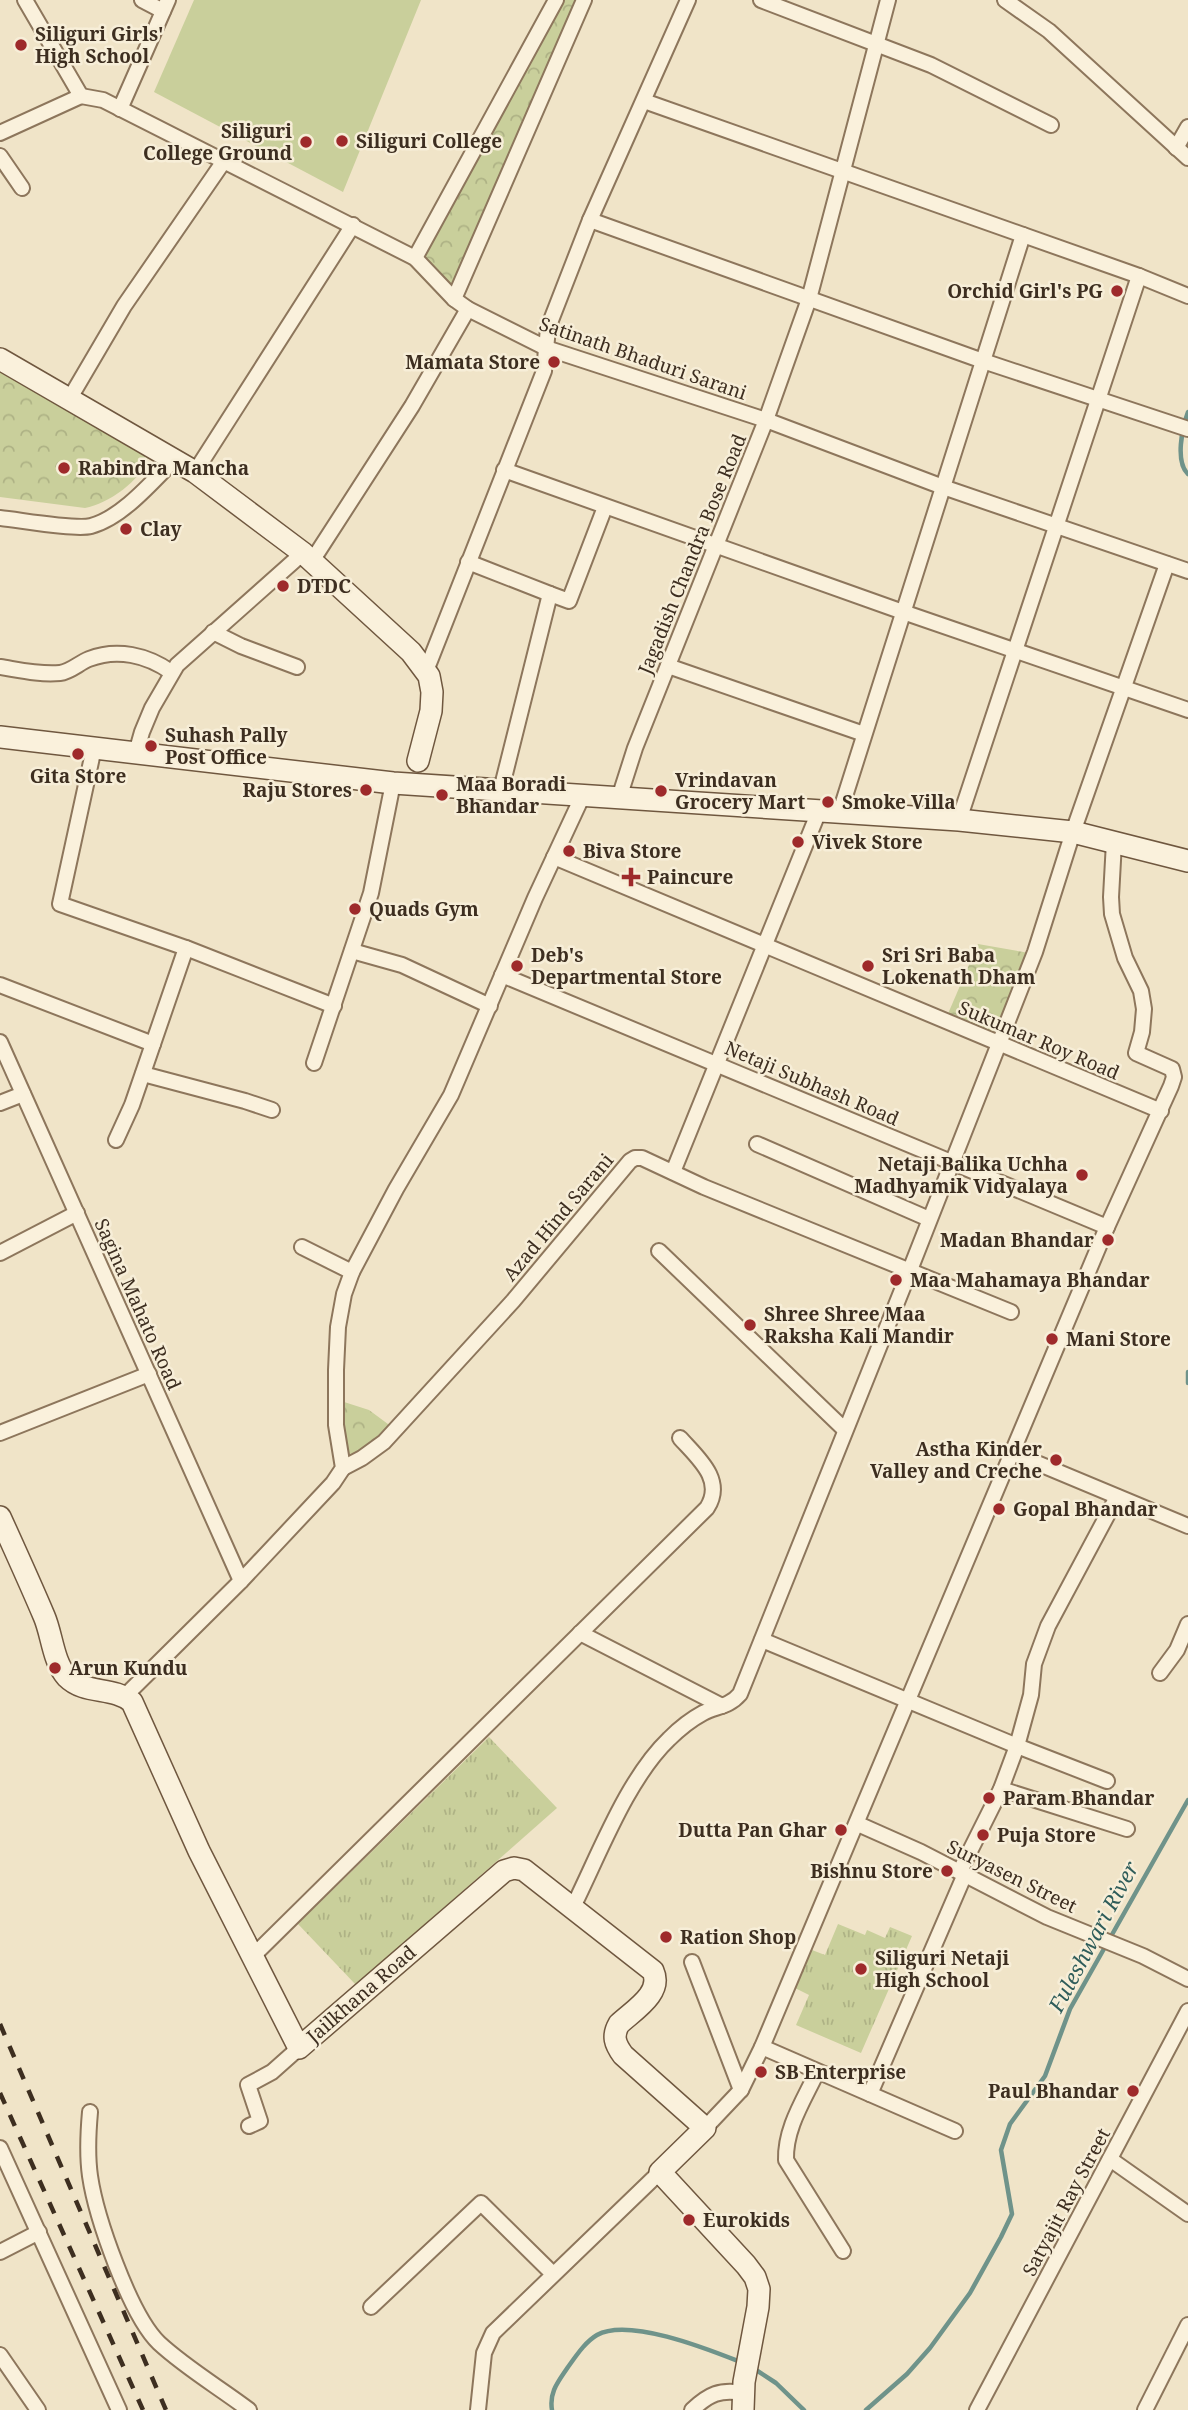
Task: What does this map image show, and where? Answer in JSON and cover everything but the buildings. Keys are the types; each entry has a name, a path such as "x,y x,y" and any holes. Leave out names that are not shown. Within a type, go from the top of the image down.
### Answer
{"street":[{"path":"0,133 81,96 25,0"},
{"path":"120,109 165,5 142,0"},
{"path":"415,258 556,0"},
{"path":"454,299 584,0"},
{"path":"426,671 547,364 548,328 590,220 688,0"},
{"path":"761,0 931,65 1051,125"},
{"name":"Jagadish Chandra Bose Road","path":"618,798 635,748 766,420 809,299 888,0"},
{"path":"1006,0 1049,31 1188,158"},
{"name":"Satinath Bhaduri Sarani","path":"81,96 103,100 415,258 454,299 468,309 546,348 766,420 943,486 1188,571"},
{"path":"644,101 1139,276 1188,296"},
{"path":"1176,148 1188,127"},
{"path":"0,156 22,188"},
{"path":"70,398 124,306 223,161"},
{"path":"590,220 983,361 1188,429"},
{"path":"195,472 353,225"},
{"path":"673,1172 765,944 864,734 1023,235"},
{"path":"958,820 1139,276"},
{"path":"136,752 145,724 172,672 213,632 307,557 412,406 468,309"},
{"path":"0,359 195,472 307,557 411,652 426,671 431,684 431,711 418,761 393,783 371,893 314,1063"},
{"path":"0,518 91,526 129,503 175,459"},
{"path":"505,470 1013,651 1188,710"},
{"path":"468,562 569,601 605,507"},
{"path":"573,1907 635,1783 652,1757 690,1720 734,1701 740,1694 999,1045 1044,925 1073,832 1167,564"},
{"path":"501,790 550,594"},
{"path":"213,632 297,667"},
{"path":"0,667 63,673 89,659 123,654 145,658 172,672"},
{"path":"668,666 864,734"},
{"path":"0,737 393,783 958,820 1073,832 1188,860"},
{"path":"94,748 60,904 186,948 334,1006"},
{"path":"418,761 440,786"},
{"path":"0,1517 44,1616 58,1662 66,1676 88,1688 125,1696 241,1581 333,1483 342,1468 336,1425 337,1344 341,1307 352,1272 450,1095 583,795"},
{"path":"478,2410 484,2353 488,2340 498,2327 660,2172 741,2090 762,2048 858,1824 907,1701 1107,1227 1161,1111 1174,1077 1172,1069 1136,1053 1144,1021 1144,1009 1141,991 1125,958 1112,914 1114,842"},
{"name":"Sukumar Roy Road","path":"554,857 1161,1111"},
{"path":"116,1140 143,1074 186,948"},
{"path":"352,951 402,965 490,1006"},
{"name":"Netaji Subhash Road","path":"502,975 1107,1227"},
{"path":"0,985 153,1044"},
{"name":"Sagina Mahato Road","path":"0,1042 241,1581"},
{"path":"143,1074 272,1110"},
{"path":"0,1103 23,1094"},
{"path":"757,1144 929,1219"},
{"name":"Azad Hind Sarani","path":"342,1468 384,1442 513,1301 635,1158 642,1158 1011,1312"},
{"path":"0,1253 77,1213"},
{"path":"302,1247 352,1272"},
{"path":"659,1251 845,1430"},
{"path":"0,1433 149,1374"},
{"path":"253,1957 702,1514 711,1502 714,1488 711,1476 680,1438"},
{"path":"1013,1453 1188,1526"},
{"path":"870,2095 962,1872 1001,1789 1017,1746 1031,1695 1034,1664 1048,1626 1117,1497"},
{"path":"1160,1674 1177,1650 1188,1624"},
{"path":"580,1633 723,1706"},
{"path":"762,1640 1107,1781"},
{"name":"Jailkhana Road","path":"125,1696 136,1710 199,1851 299,2048 504,1871 514,1868 524,1870 653,1971 656,1979 653,1990 619,2024 615,2030 615,2042 623,2054 705,2128"},
{"path":"1001,1789 1127,1829"},
{"name":"Suryasen Street","path":"858,1824 962,1872 1047,1917 1171,1968 1188,1979"},
{"path":"692,1962 741,2090"},
{"name":"Satyajit Ray Street","path":"977,2410 1188,2011"},
{"path":"249,2126 260,2122 248,2085 272,2072 299,2048"},
{"path":"762,2048 955,2131"},
{"path":"817,2072 789,2131 785,2144 786,2160 843,2251"},
{"path":"90,2112 88,2161 95,2201 118,2269 144,2323 168,2350 249,2410"},
{"path":"0,2148 119,2410"},
{"path":"1110,2158 1188,2214"},
{"path":"660,2172 746,2265 755,2277 759,2289 743,2395 720,2391 692,2410"},
{"path":"370,2308 481,2203 553,2274"},
{"path":"0,2252 39,2232"},
{"path":"1145,2410 1188,2325"},
{"path":"0,2355 38,2410"}],"green space":[{"name":"Siliguri College Ground","path":"194,0 421,0 343,192 154,92"},
{"path":"562,0 575,0 454,294 421,260"},
{"path":"0,369 145,453 148,457 145,466 123,490 104,502 85,508 0,497"},
{"path":"978,944 1029,953 998,1032 990,1034 947,1016"},
{"path":"341,1401 369,1410 392,1427 361,1452 349,1454 343,1448"},
{"path":"489,1737 557,1808 356,1985 298,1924"},
{"path":"838,1924 865,1935 867,1930 885,1938 890,1927 912,1936 861,2053 796,2025 809,1995 795,1988 812,1950 825,1955"}],"waterway":[{"name":"Fuleshwari River","path":"1188,412 1181,453 1184,469 1188,474"},
{"name":"Fuleshwari River","path":"1188,1372 1188,1383"},
{"name":"Fuleshwari River","path":"866,2410 907,2374 930,2348 970,2293 1001,2237 1012,2214 1001,2150 1010,2124 1045,2076 1070,2009 1188,1800"},
{"name":"Fuleshwari River","path":"552,2410 555,2387 578,2354 597,2335 611,2331 629,2330 670,2337 743,2363"},
{"name":"Fuleshwari River","path":"753,2368 776,2383 804,2410"}],"railway":[{"path":"0,2024 166,2410"},
{"path":"0,2093 143,2410"}],"place":[{"name":"Siliguri Girls' High School","path":"21,45"},
{"name":"Siliguri College","path":"342,141"},
{"name":"Siliguri College Ground","path":"306,142"},
{"name":"Orchid Girl's PG","path":"1117,291"},
{"name":"Mamata Store","path":"554,362"},
{"name":"Rabindra Mancha","path":"64,468"},
{"name":"Clay","path":"126,529"},
{"name":"DTDC","path":"283,586"},
{"name":"Suhash Pally Post Office","path":"151,746"},
{"name":"Gita Store","path":"78,754"},
{"name":"Raju Stores","path":"366,790"},
{"name":"Vrindavan Grocery Mart","path":"661,791"},
{"name":"Maa Boradi Bhandar","path":"442,795"},
{"name":"Smoke Villa","path":"828,802"},
{"name":"Vivek Store","path":"798,842"},
{"name":"Biva Store","path":"569,851"},
{"name":"Paincure","path":"631,877"},
{"name":"Quads Gym","path":"355,909"},
{"name":"Deb's Departmental Store","path":"517,966"},
{"name":"Sri Sri Baba Lokenath Dham","path":"868,966"},
{"name":"Netaji Balika Uchha Madhyamik Vidyalaya","path":"1082,1175"},
{"name":"Madan Bhandar","path":"1108,1240"},
{"name":"Maa Mahamaya Bhandar","path":"896,1280"},
{"name":"Shree Shree Maa Raksha Kali Mandir","path":"750,1325"},
{"name":"Mani Store","path":"1052,1339"},
{"name":"Astha Kinder Valley and Creche","path":"1056,1460"},
{"name":"Gopal Bhandar","path":"999,1509"},
{"name":"Arun Kundu","path":"55,1668"},
{"name":"Param Bhandar","path":"989,1798"},
{"name":"Dutta Pan Ghar","path":"841,1830"},
{"name":"Puja Store","path":"983,1835"},
{"name":"Bishnu Store","path":"947,1871"},
{"name":"Ration Shop","path":"666,1937"},
{"name":"Siliguri Netaji High School","path":"861,1969"},
{"name":"SB Enterprise","path":"761,2072"},
{"name":"Paul Bhandar","path":"1133,2091"},
{"name":"Eurokids","path":"689,2220"}]}
